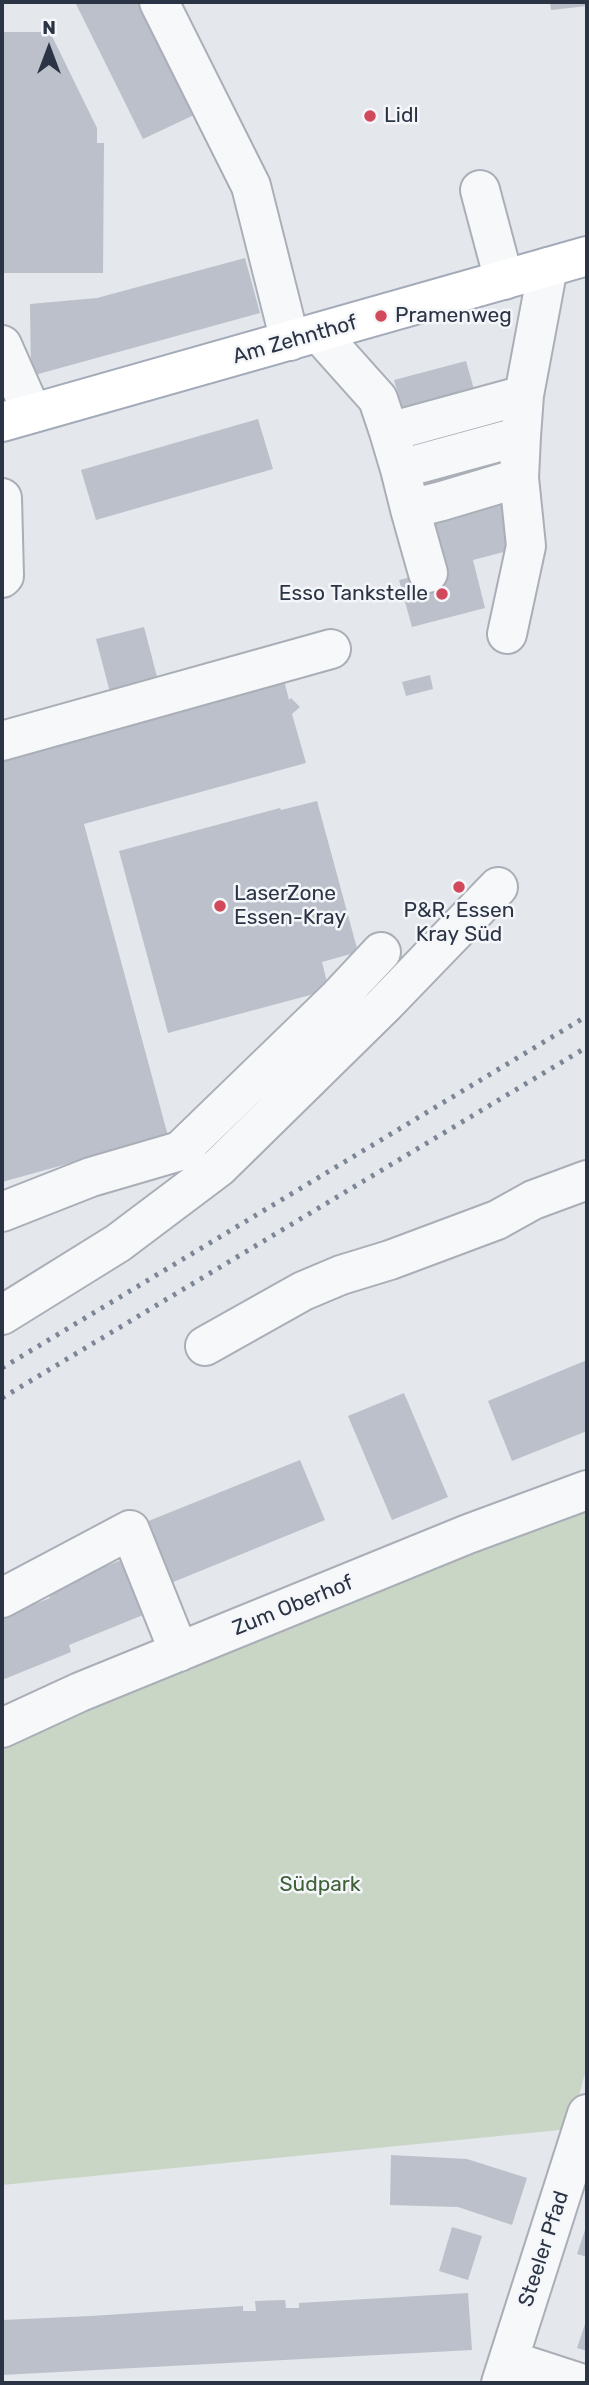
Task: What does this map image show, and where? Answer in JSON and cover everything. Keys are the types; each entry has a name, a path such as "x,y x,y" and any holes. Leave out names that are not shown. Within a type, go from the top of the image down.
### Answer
{"main road":[{"name":"Am Zehnthof","path":"17,418 587,256"}],"street":[{"path":"159,2 251,186 305,337 378,399 428,573"},
{"path":"480,190 504,280"},
{"path":"507,634 526,546 519,478 524,395 548,267"},
{"path":"2,345 17,418"},
{"path":"389,432 524,395"},
{"path":"400,469 521,436"},
{"path":"411,509 519,478"},
{"path":"2,498 2,578"},
{"path":"2,741 331,649"},
{"path":"2,1315 118,1243 219,1167 385,1004 498,887"},
{"path":"2,1212 91,1177 180,1151 337,999 381,952"},
{"path":"205,1346 303,1291 497,1220 533,1200 587,1180"},
{"name":"Zum Oberhof","path":"2,1728 80,1692 468,1534 587,1490"},
{"path":"2,1598 130,1530 179,1653"},
{"name":"Steeler Pfad","path":"505,2372 587,2114"},
{"path":"505,2372 580,2383"}],"green space":[{"name":"Südpark","path":"587,1491 587,2066 570,2129 2,2185 2,1732"}],"building":[{"path":"75,2 141,2 196,114 143,139"},
{"path":"550,2 587,2 587,6 551,10"},
{"path":"2,32 50,32 97,128 97,143 104,143 103,273 2,273"},
{"path":"245,258 260,313 31,376 30,304 97,298"},
{"path":"466,361 519,548 473,560 485,608 412,627 399,580 448,568 394,380"},
{"path":"258,419 273,469 96,520 81,470"},
{"path":"144,627 160,688 112,700 96,639"},
{"path":"430,675 433,689 406,696 402,682"},
{"path":"283,676 289,700 291,698 300,707 292,714 306,763 84,824 168,1136 2,1182 2,762 63,745 60,734"},
{"name":"LaserZone Essen-Kray","path":"317,801 358,952 322,962 329,990 168,1033 119,851 280,808 281,810"},
{"path":"587,1360 587,1431 512,1461 488,1401"},
{"path":"404,1393 448,1497 392,1520 348,1416"},
{"path":"300,1460 325,1520 171,1583 146,1522"},
{"path":"126,1558 148,1613 69,1645 71,1652 2,1680 2,1617 50,1598 47,1590"},
{"path":"391,2155 467,2159 527,2178 512,2225 458,2207 390,2205"},
{"path":"587,2224 587,2257 577,2254"},
{"path":"452,2227 482,2236 468,2280 439,2271"},
{"path":"468,2293 472,2350 2,2375 2,2320 243,2306 243,2311 256,2311 255,2301 285,2300 286,2308 299,2308 299,2303"},
{"path":"587,2318 587,2351 577,2348"}],"railway":[{"path":"2,1368 587,1016"},
{"path":"2,1398 587,1047"}],"place":[{"name":"Lidl","path":"370,116"},
{"name":"Pramenweg","path":"381,316"},
{"name":"Esso Tankstelle","path":"442,594"},
{"name":"P&R, Essen Kray Süd","path":"459,887"},
{"name":"LaserZone Essen-Kray","path":"220,906"}]}
